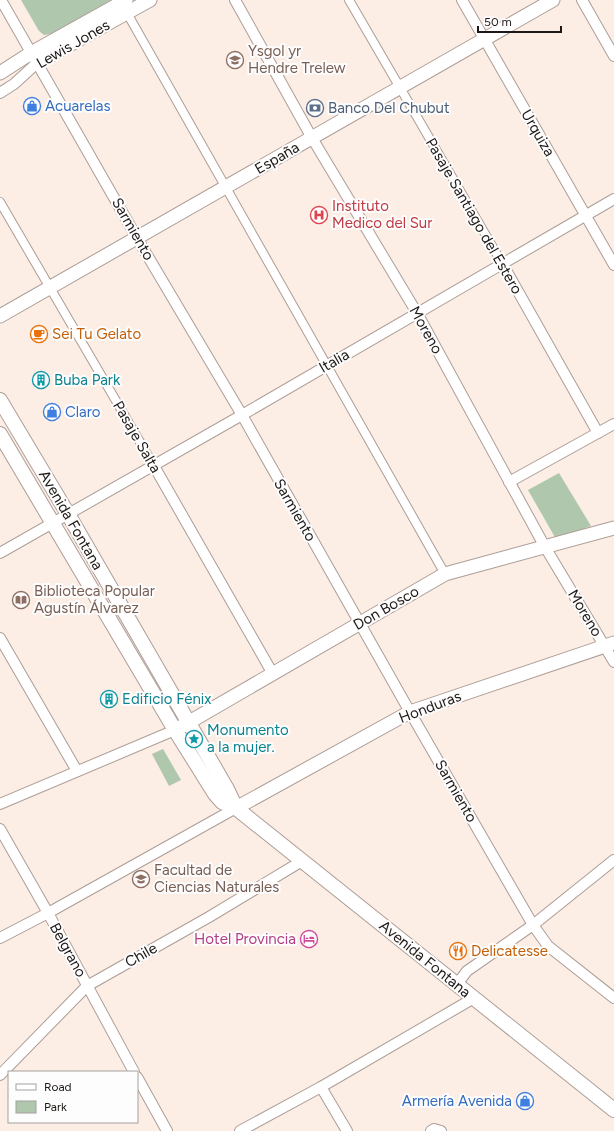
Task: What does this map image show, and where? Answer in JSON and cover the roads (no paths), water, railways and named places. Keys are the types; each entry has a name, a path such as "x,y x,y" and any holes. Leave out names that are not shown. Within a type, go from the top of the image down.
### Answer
{"main road":[{"name":"Avenida Fontana","path":"0,400 68,514 227,789 236,808"},
{"name":"Avenida Fontana","path":"0,434 175,730 215,794 222,802 236,808 614,1110"}],"street":[{"name":"Sarmiento","path":"1,0 137,238 242,415 410,712 533,925 548,946 614,998"},
{"name":"Lewis Jones","path":"0,73 17,63 34,58 127,6 150,0"},
{"name":"Moreno","path":"235,0 312,138 416,313 545,547 609,644 614,662"},
{"name":"Pasaje Santiago del Estero","path":"349,0 598,433"},
{"name":"Urquiza","path":"462,0 614,265"},
{"name":"España","path":"0,316 553,0"},
{"path":"582,0 614,56"},
{"path":"127,6 226,187 445,574"},
{"name":"Lewis Jones","path":"0,92 14,84 34,58"},
{"path":"0,65 17,63"},
{"name":"Italia","path":"0,554 614,199"},
{"name":"Pasaje Salta","path":"0,202 273,674"},
{"path":"509,482 614,424"},
{"name":"Don Bosco","path":"175,730 445,574 614,528"},
{"path":"0,638 77,771"},
{"name":"Honduras","path":"236,808 410,712 609,644"},
{"path":"0,804 175,730"},
{"path":"0,938 48,914 236,808"},
{"name":"Belgrano","path":"0,829 133,1071"},
{"path":"457,984 467,971 533,925 614,860"},
{"name":"Chile","path":"0,1075 87,986 209,917 302,861"},
{"path":"240,1131 321,1087 474,998"},
{"path":"138,1079 167,1131"},
{"path":"321,1087 347,1131"},
{"path":"431,1131 441,1131"}],"place":[{"name":"Ysgol yr Hendre Trelew","path":"235,60"},
{"name":"Acuarelas","path":"32,106"},
{"name":"Banco Del Chubut","path":"315,108"},
{"name":"Instituto Medico del Sur","path":"319,215"},
{"name":"Sei Tu Gelato","path":"39,334"},
{"name":"Buba Park","path":"41,380"},
{"name":"Claro","path":"52,412"},
{"name":"Biblioteca Popular Agustín Álvarez","path":"21,600"},
{"name":"Edificio Fénix","path":"109,699"},
{"name":"Monumento a la mujer.","path":"194,739"},
{"name":"Facultad de Ciencias Naturales","path":"141,879"},
{"name":"Hotel Provincia","path":"309,939"},
{"name":"Delicatesse","path":"458,951"},
{"name":"Armería Avenida","path":"525,1101"}]}
